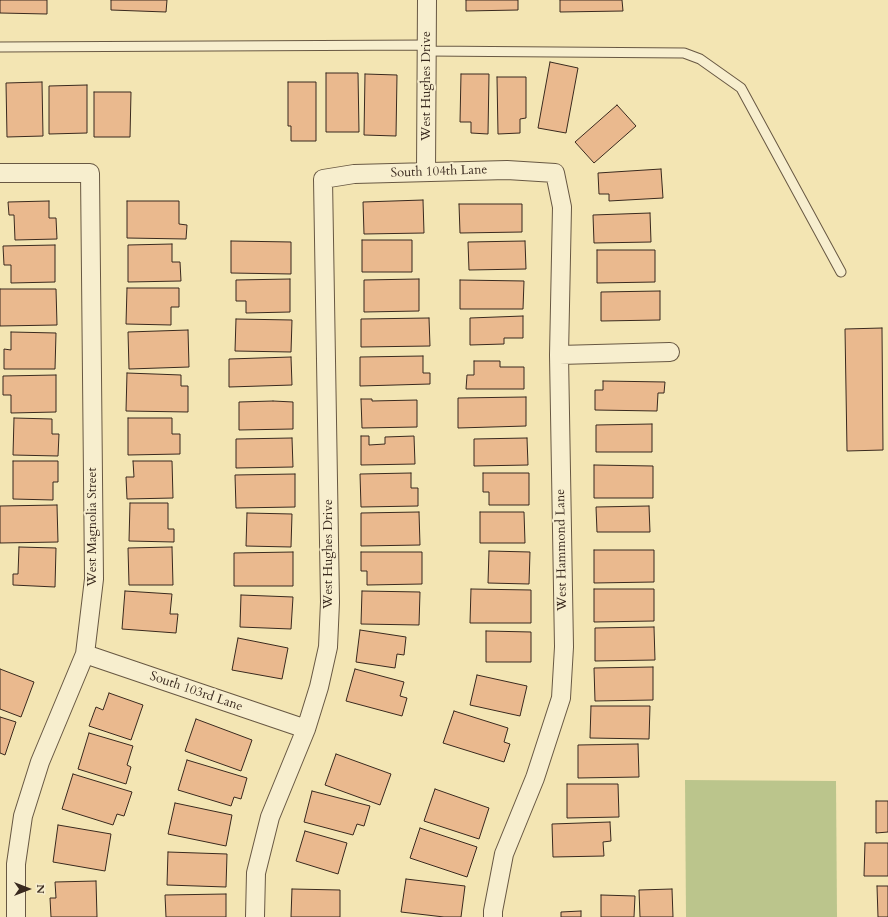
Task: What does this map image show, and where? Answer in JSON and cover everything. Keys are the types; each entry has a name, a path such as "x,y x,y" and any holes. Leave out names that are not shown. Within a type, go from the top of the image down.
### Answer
{"street":[{"name":"West Hughes Drive","path":"426,172 427,0"},
{"name":"South 104th Lane","path":"324,179 354,174 426,172 507,170 555,173"},
{"name":"West Magnolia Street","path":"0,173 90,172 94,579 85,654 40,762 22,816 16,864 16,917"},
{"name":"West Hammond Lane","path":"493,917 504,854 535,778 561,698 564,647 559,355 562,207 555,173"},
{"name":"West Hughes Drive","path":"255,917 256,873 270,817 306,729 319,687 328,647 330,602 324,179"},
{"path":"559,355 670,352"},
{"name":"South 103rd Lane","path":"85,654 306,729"}],"lane":[{"path":"0,47 427,48 684,53 700,59 741,88 841,272"}],"green space":[{"path":"685,780 836,781 837,917 686,917"}],"building":[{"path":"0,0 47,0 47,14 0,13"},
{"path":"111,0 167,0 166,12 111,10"},
{"path":"466,0 518,0 518,10 466,11"},
{"path":"560,0 622,0 623,11 560,12"},
{"path":"550,62 578,68 566,133 538,128"},
{"path":"326,73 358,73 359,132 326,132"},
{"path":"365,74 397,75 396,136 364,135"},
{"path":"461,74 489,74 488,134 471,133 471,122 460,122"},
{"path":"497,77 526,77 526,118 520,119 520,133 498,134"},
{"path":"42,82 43,136 7,137 6,83"},
{"path":"288,82 316,82 316,141 291,141 291,126 288,126"},
{"path":"87,85 87,133 49,134 49,86"},
{"path":"94,92 131,92 130,137 94,137"},
{"path":"617,105 636,126 594,163 575,142"},
{"path":"661,169 663,198 609,201 609,194 599,194 598,173"},
{"path":"423,200 424,233 364,234 363,202"},
{"path":"49,201 49,218 56,218 57,239 15,240 14,215 9,215 8,202"},
{"path":"127,201 179,201 179,224 187,225 186,239 127,238"},
{"path":"459,204 522,204 522,232 460,233"},
{"path":"650,213 651,242 594,243 593,215"},
{"path":"362,240 412,240 412,272 362,272"},
{"path":"231,241 291,242 291,274 231,273"},
{"path":"525,241 526,269 469,270 468,242"},
{"path":"172,244 172,262 180,262 181,281 128,282 128,245"},
{"path":"55,245 55,282 11,283 11,265 4,265 3,246"},
{"path":"597,250 655,250 655,282 597,283"},
{"path":"290,279 290,312 246,313 246,301 236,301 236,280"},
{"path":"419,279 419,311 364,312 364,280"},
{"path":"460,280 524,281 523,309 460,309"},
{"path":"127,288 179,288 179,307 171,307 171,325 126,324"},
{"path":"0,289 56,289 57,325 0,326"},
{"path":"660,291 660,320 601,321 601,292"},
{"path":"523,316 523,338 504,338 504,344 470,345 470,318"},
{"path":"429,318 430,346 361,347 361,319"},
{"path":"236,319 292,320 291,352 235,351"},
{"path":"882,328 883,450 847,451 845,329"},
{"path":"188,330 189,367 129,369 128,332"},
{"path":"11,332 56,333 55,369 4,369 4,349 11,350"},
{"path":"423,356 423,373 430,373 430,384 360,386 360,357"},
{"path":"291,357 292,385 229,387 229,359"},
{"path":"474,361 500,361 500,367 524,367 524,389 466,389 467,375 474,375"},
{"path":"127,373 181,375 181,386 188,386 188,412 126,411"},
{"path":"56,375 56,412 11,413 11,395 3,395 3,376"},
{"path":"603,381 665,382 664,393 658,393 657,411 595,410 595,390 603,390"},
{"path":"526,397 526,426 458,428 458,398"},
{"path":"361,399 372,399 372,401 417,400 417,427 362,428"},
{"path":"239,402 293,402 293,429 239,430"},
{"path":"14,418 52,419 52,434 59,434 58,456 13,455"},
{"path":"128,418 172,418 172,434 180,434 180,454 128,455"},
{"path":"652,424 652,452 596,452 596,425"},
{"path":"361,436 369,436 369,445 385,444 385,437 414,436 415,464 361,465"},
{"path":"292,438 293,467 236,468 236,439"},
{"path":"527,438 528,465 474,466 474,439"},
{"path":"13,461 58,461 58,482 53,482 53,500 13,499"},
{"path":"133,461 172,461 173,498 127,499 126,477 134,477"},
{"path":"594,465 653,466 653,498 594,498"},
{"path":"411,473 411,488 418,488 418,506 361,507 360,474"},
{"path":"483,473 529,473 529,505 489,505 489,492 483,492"},
{"path":"295,474 295,507 236,508 235,475"},
{"path":"130,503 168,503 168,529 174,529 174,542 129,541"},
{"path":"57,505 58,542 0,543 0,506"},
{"path":"649,506 650,532 597,532 596,507"},
{"path":"419,512 420,545 361,546 361,513"},
{"path":"480,512 524,512 525,543 480,543"},
{"path":"247,513 292,514 291,547 246,546"},
{"path":"19,547 56,548 55,587 13,585 13,574 18,574"},
{"path":"172,547 173,585 129,585 128,548"},
{"path":"594,550 654,550 654,582 594,583"},
{"path":"489,551 530,552 529,584 488,583"},
{"path":"293,552 293,586 234,586 234,553"},
{"path":"361,552 422,552 422,584 367,585 367,571 361,571"},
{"path":"471,589 531,590 531,623 470,623"},
{"path":"594,589 654,589 654,621 594,622"},
{"path":"125,591 172,594 170,614 178,614 176,633 122,629"},
{"path":"362,591 420,592 419,625 361,624"},
{"path":"241,595 293,597 291,629 240,627"},
{"path":"654,627 655,660 595,661 595,628"},
{"path":"360,630 406,637 404,655 397,654 395,668 356,662"},
{"path":"486,631 531,632 531,662 486,662"},
{"path":"238,638 288,648 282,679 232,670"},
{"path":"653,667 653,700 595,701 594,668"},
{"path":"0,669 34,682 21,717 0,709"},
{"path":"355,669 404,682 400,696 407,698 402,716 346,701"},
{"path":"477,675 527,686 520,716 470,705"},
{"path":"109,693 143,705 131,740 89,726 96,707 103,710"},
{"path":"591,706 650,706 649,739 590,738"},
{"path":"454,711 508,728 504,742 510,744 504,762 443,743"},
{"path":"0,717 16,722 5,755 0,753"},
{"path":"196,719 252,740 241,771 185,751"},
{"path":"89,733 133,746 127,765 131,767 126,784 78,769"},
{"path":"638,744 639,777 578,778 578,745"},
{"path":"336,754 391,774 380,805 325,785"},
{"path":"187,760 247,778 241,799 234,797 231,806 178,790"},
{"path":"73,774 132,792 124,816 117,814 113,825 62,809"},
{"path":"567,784 618,784 619,817 567,818"},
{"path":"435,789 489,808 479,839 424,821"},
{"path":"312,791 370,806 364,826 357,824 353,835 304,822"},
{"path":"876,801 888,801 888,832 876,833"},
{"path":"175,803 232,815 226,846 168,834"},
{"path":"610,822 611,841 603,842 604,856 553,857 552,824"},
{"path":"58,825 111,834 105,871 53,862"},
{"path":"420,828 477,847 467,877 410,858"},
{"path":"305,831 347,843 338,874 296,861"},
{"path":"865,843 888,843 888,876 864,876"},
{"path":"168,852 227,854 226,887 167,885"},
{"path":"406,879 465,886 461,917 444,917 401,912"},
{"path":"96,881 97,917 51,917 50,898 56,898 55,882"},
{"path":"877,886 888,886 888,917 878,917"},
{"path":"292,889 340,890 340,917 291,917"},
{"path":"672,889 673,917 640,917 639,890"},
{"path":"226,894 226,917 166,917 165,895"},
{"path":"601,895 635,896 634,917 601,917"},
{"path":"581,911 581,917 561,917 561,912"}]}
